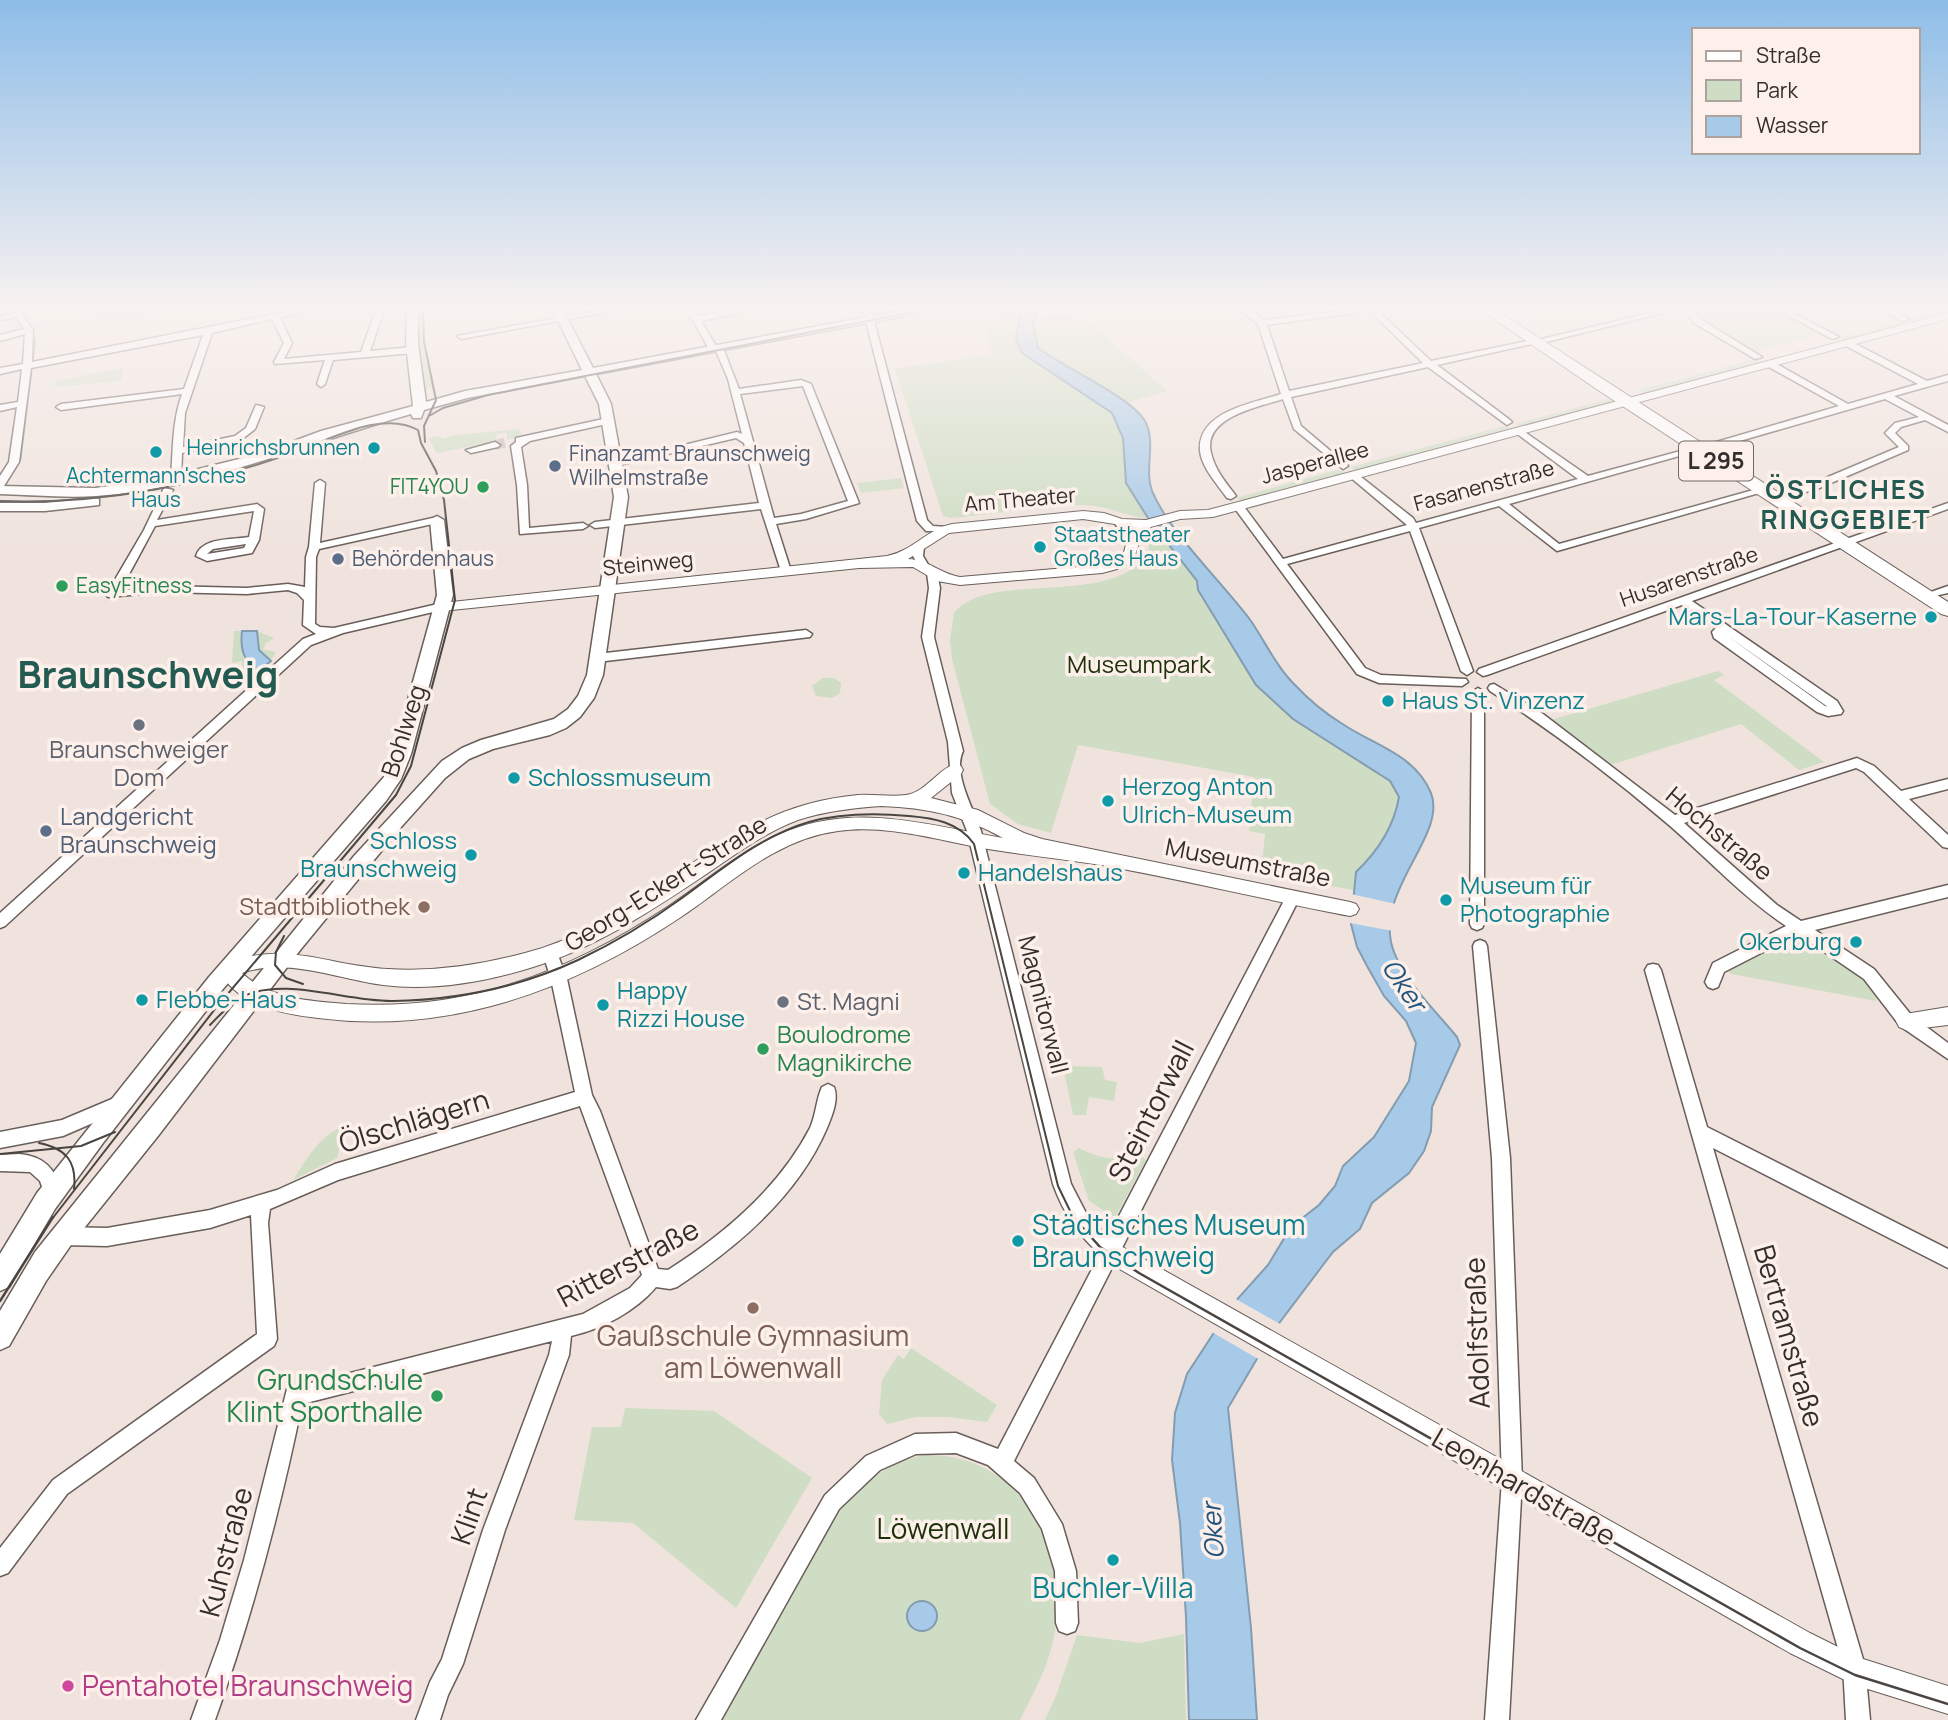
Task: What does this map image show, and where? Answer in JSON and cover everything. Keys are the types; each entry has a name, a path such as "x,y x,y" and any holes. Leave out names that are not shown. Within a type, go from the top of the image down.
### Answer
{"main road":[{"path":"416,390 418,411"},
{"path":"0,507 65,506 274,463 418,411 504,390"},
{"name":"Bohlweg","path":"0,1337 41,1264 62,1236 156,1122 280,959 433,779 455,760 484,746 542,731 568,719 586,700 597,658 621,494 605,404 598,390"},
{"name":"L 295","path":"1616,390 1704,448 1783,495 1948,610"},
{"name":"L 295","path":"1704,448 1762,491 1943,594"},
{"path":"0,491 95,492 170,484"},
{"name":"Bohlweg","path":"0,1278 52,1192 120,1103 228,970 392,779 402,754 446,595 437,520"}],"street":[{"path":"0,484 13,462 24,390"},
{"path":"749,390 736,392 765,505 786,571"},
{"path":"771,522 854,503 809,390"},
{"path":"888,390 926,537 918,556 928,570 957,581"},
{"path":"1285,390 1297,427 1412,525 1465,676 1478,692 1477,924"},
{"path":"1308,390 1228,414 1217,422 1207,437 1205,451 1209,465 1361,671 1379,679 1465,676 1483,672 1495,682 1494,688 1478,692"},
{"path":"1465,390 1585,479"},
{"name":"Jasperallee","path":"1235,501 1353,475 1518,431 1648,390"},
{"name":"Jasperallee","path":"1121,523 1146,524 1180,515 1202,515 1235,501 1343,466 1507,422 1655,390"},
{"path":"1817,390 1847,407"},
{"name":"Fasanenstraße","path":"1280,563 1412,525 1704,448 1905,390"},
{"path":"61,407 186,391 180,413 177,451 170,484 113,595 180,589 246,591 293,588 304,592 309,599"},
{"path":"1886,396 1948,429"},
{"path":"0,408 20,404"},
{"path":"177,451 238,438 247,433 259,407"},
{"path":"1783,495 1812,487 1898,446 1892,436 1892,429 1920,419"},
{"path":"507,442 608,421"},
{"path":"616,463 737,435 750,442"},
{"path":"527,438 516,446 522,485 524,533 765,505"},
{"path":"471,450 495,445"},
{"path":"320,483 309,599 311,628 323,631 340,630"},
{"path":"1500,502 1557,548 1762,491"},
{"name":"Husarenstraße","path":"1483,672 1948,506"},
{"path":"151,524 257,507 259,509 254,540"},
{"name":"Am Theater","path":"926,537 944,529 1083,515 1104,517 1121,523"},
{"path":"313,550 437,520"},
{"path":"1121,523 1134,541"},
{"path":"929,614 944,586 957,581 1102,569 1118,565 1129,557 1135,547 1136,533 1146,524"},
{"name":"Steinweg","path":"859,564 904,556 926,537"},
{"name":"Steinweg","path":"442,607 859,564 905,562 928,570"},
{"name":"Magnitorwall","path":"928,570 935,587 929,614 928,637 971,804 969,813"},
{"path":"1682,600 1833,704 1837,711 1828,712 1821,709 1718,635 1717,632 1724,629"},
{"path":"0,922 299,649 316,638 340,630 442,607"},
{"path":"597,658 806,634"},
{"name":"Hochstraße","path":"1494,688 1539,717 1673,821 1797,928 1851,960 1869,974 1906,1021 1948,1052"},
{"name":"Magnitorwall","path":"954,743 955,770 961,802 969,813 1062,1184 1070,1208 1087,1231 1110,1251"},
{"path":"1673,821 1854,763 1865,766 1948,843"},
{"path":"910,802 928,792 955,770"},
{"path":"1898,797 1946,787"},
{"name":"Georg-Eckert-Straße","path":"280,959 388,977 427,977 505,967 551,954 604,929 750,835 774,822 809,810 851,801 910,802 969,813"},
{"name":"Museumstraße","path":"969,813 1023,840"},
{"name":"Georg-Eckert-Straße","path":"228,970 254,993 273,1001 314,1009 387,1015 459,1008 559,979 619,948 756,854 793,835 821,827 856,822 896,824 976,840"},
{"name":"Museumstraße","path":"976,840 989,836 1023,840 1095,858"},
{"name":"Museumstraße","path":"976,840 1095,858 1350,909"},
{"path":"1713,982 1718,968 1797,928 1948,891"},
{"name":"Steintorwall","path":"1002,1462 1293,897"},
{"name":"Adolfstraße","path":"1480,946 1501,1158 1512,1480 1497,1720"},
{"path":"551,954 559,979 584,1097 592,1111 652,1277"},
{"path":"228,970 246,963 280,959"},
{"name":"Bertramstraße","path":"1653,970 1855,1671 1858,1720"},
{"path":"1906,1021 1948,1016"},
{"name":"Ritterstraße","path":"294,1396 586,1323 637,1294 652,1277 670,1280 710,1253 753,1218 805,1152 822,1122 828,1092"},
{"name":"Ölschlägern","path":"62,1236 107,1237 210,1219 262,1203 335,1172 584,1097"},
{"path":"0,1140 64,1128 120,1103"},
{"path":"1699,1132 1948,1259"},
{"path":"0,1163 29,1163 38,1166 51,1180 52,1192"},
{"path":"0,1565 61,1488 267,1339 259,1223 262,1203"},
{"name":"Leonhardstraße","path":"1110,1251 1855,1671 1948,1700"},
{"name":"Klint","path":"428,1720 438,1690 452,1664 494,1530 559,1355 563,1329"},
{"name":"Kuhstraße","path":"203,1720 232,1643 253,1571 274,1496 294,1396"},
{"path":"708,1720 832,1502 860,1471 894,1450 930,1442 967,1446 1002,1462 1031,1489 1053,1526 1066,1570 1067,1623"}],"green space":[{"path":"902,390 1077,390 1112,413 1119,425 1148,518 1084,505 952,518 943,516"},
{"path":"1104,390 1167,391 1127,403"},
{"path":"1639,390 1663,390 1646,395"},
{"path":"1612,398 1617,402 1524,427 1515,424"},
{"path":"1504,426 1513,429 1355,471 1351,467"},
{"path":"520,429 523,437 507,440 507,433 497,434 495,442 437,453 428,438 438,436 445,439 453,435"},
{"path":"1337,470 1347,473 1245,502 1236,498"},
{"path":"901,478 904,488 861,493 857,483"},
{"name":"Museumpark","path":"1156,529 1197,581 1198,590 1256,685 1296,721 1390,781 1399,797 1385,837 1359,872 1353,890 1261,873 1265,834 1249,831 1254,777 1078,745 1051,833 1018,824 990,804 952,659 950,640 954,613 971,600 993,593 1104,581 1129,571 1148,555 1150,530"},
{"path":"234,631 257,631 274,638 266,643 263,649 276,652 257,672 244,679 231,681 235,671 243,669 242,661 232,663"},
{"path":"1718,671 1724,675 1714,680 1824,762 1799,770 1741,724 1610,765 1551,720"},
{"path":"823,678 834,678 841,683 840,693 832,698 816,696 812,686"},
{"path":"1797,936 1856,971 1877,995 1876,1001 1731,974 1727,970"},
{"path":"1063,1066 1102,1067 1105,1080 1117,1082 1114,1101 1089,1097 1086,1115 1073,1115"},
{"path":"345,1126 337,1158 293,1180 321,1141"},
{"path":"1079,1148 1101,1157 1123,1158 1139,1155 1146,1160 1115,1218 1089,1201 1073,1152"},
{"path":"911,1348 997,1405 987,1422 948,1417 916,1417 887,1424 879,1414 882,1380 898,1355 904,1359"},
{"path":"625,1408 714,1411 812,1478 736,1608 633,1523 574,1520 592,1427 621,1427"},
{"name":"Löwenwall","path":"924,1455 959,1458 989,1470 1014,1489 1033,1513 1047,1542 1055,1574 1057,1607 1053,1641 1035,1691 1020,1720 720,1720 844,1503 862,1486 890,1467"},
{"path":"1184,1634 1186,1720 1045,1720 1077,1635 1140,1643"}],"water":[{"name":"Oker","path":"1078,390 1108,390 1139,413 1149,431 1150,483 1160,507 1183,540 1251,621 1289,679 1329,715 1404,760 1424,780 1431,793 1433,810 1429,828 1400,887 1392,908 1390,930 1394,952 1406,975 1457,1037 1460,1045 1432,1107 1431,1131 1424,1151 1409,1173 1372,1203 1360,1229 1333,1252 1320,1269 1274,1330 1228,1408 1251,1628 1257,1720 1189,1720 1180,1523 1172,1460 1175,1413 1187,1374 1232,1305 1268,1265 1291,1227 1319,1205 1335,1186 1343,1166 1374,1137 1409,1081 1416,1043 1406,1021 1384,996 1367,966 1357,947 1351,924 1356,872 1384,838 1399,797 1390,781 1293,719 1256,685 1198,590 1197,581 1148,518 1126,483 1123,438 1112,413"},
{"path":"242,631 257,631 259,650 271,661 259,671 249,663 244,654"},
{"path":"922,1601 933,1605 937,1616 933,1627 922,1631 911,1627 907,1616 911,1605"}],"pier":[{"path":"1351,894 1396,904 1393,931 1350,923"},
{"path":"1234,1298 1282,1325 1260,1360 1210,1331"}],"waterway":[{"path":"20,460 29,390"}],"tunnel":[{"path":"495,445 507,442"}],"tram line":[{"path":"425,442 424,426 436,400 434,390"},
{"path":"429,416 443,408 512,390"},
{"path":"0,501 77,499 155,490 269,461 361,427 391,423 405,425 418,430 421,443 436,471 444,500 455,600 411,766 396,795 215,1009 52,1219"},
{"path":"210,1025 237,1000 259,991 296,989 393,1001 464,995 511,985 578,960 618,939 670,907 742,854 791,828 821,819 858,814 936,820 961,831 974,844 1058,1186 1073,1217"},
{"path":"284,936 276,952 275,965 286,978 303,984"},
{"path":"57,1148 81,1146 115,1132"},
{"path":"39,1143 57,1148"},
{"path":"0,1154 57,1148"},
{"path":"57,1148 71,1164 74,1171 74,1189"},
{"path":"0,1301 53,1217"},
{"path":"1073,1217 1100,1247 1139,1273 1800,1648 1855,1675 1948,1704"}],"place":[{"name":"Heinrichsbrunnen","path":"374,448"},
{"name":"Achtermann'sches Haus","path":"156,452"},
{"name":"Finanzamt Braunschweig Wilhelmstraße","path":"555,466"},
{"name":"FIT4YOU","path":"483,487"},
{"name":"Staatstheater Großes Haus","path":"1040,547"},
{"name":"Behördenhaus","path":"338,559"},
{"name":"EasyFitness","path":"62,586"},
{"name":"Mars-La-Tour-Kaserne","path":"1931,617"},
{"name":"Haus St. Vinzenz","path":"1388,701"},
{"name":"Braunschweiger Dom","path":"139,725"},
{"name":"Schlossmuseum","path":"514,778"},
{"name":"Herzog Anton Ulrich-Museum","path":"1108,801"},
{"name":"Landgericht Braunschweig","path":"46,831"},
{"name":"Schloss Braunschweig","path":"471,855"},
{"name":"Handelshaus","path":"964,873"},
{"name":"Museum für Photographie","path":"1446,900"},
{"name":"Stadtbibliothek","path":"424,907"},
{"name":"Okerburg","path":"1856,942"},
{"name":"Flebbe-Haus","path":"142,1000"},
{"name":"St. Magni","path":"783,1002"},
{"name":"Happy Rizzi House","path":"603,1005"},
{"name":"Boulodrome Magnikirche","path":"763,1049"},
{"name":"Städtisches Museum Braunschweig","path":"1018,1241"},
{"name":"Gaußschule Gymnasium am Löwenwall","path":"753,1308"},
{"name":"Grundschule Klint Sporthalle","path":"437,1396"},
{"name":"Buchler-Villa","path":"1113,1560"},
{"name":"Pentahotel Braunschweig","path":"68,1686"}],"district":[{"name":"ÖSTLICHES RINGGEBIET","path":"1846,505"},
{"name":"Braunschweig","path":"148,675"}]}
